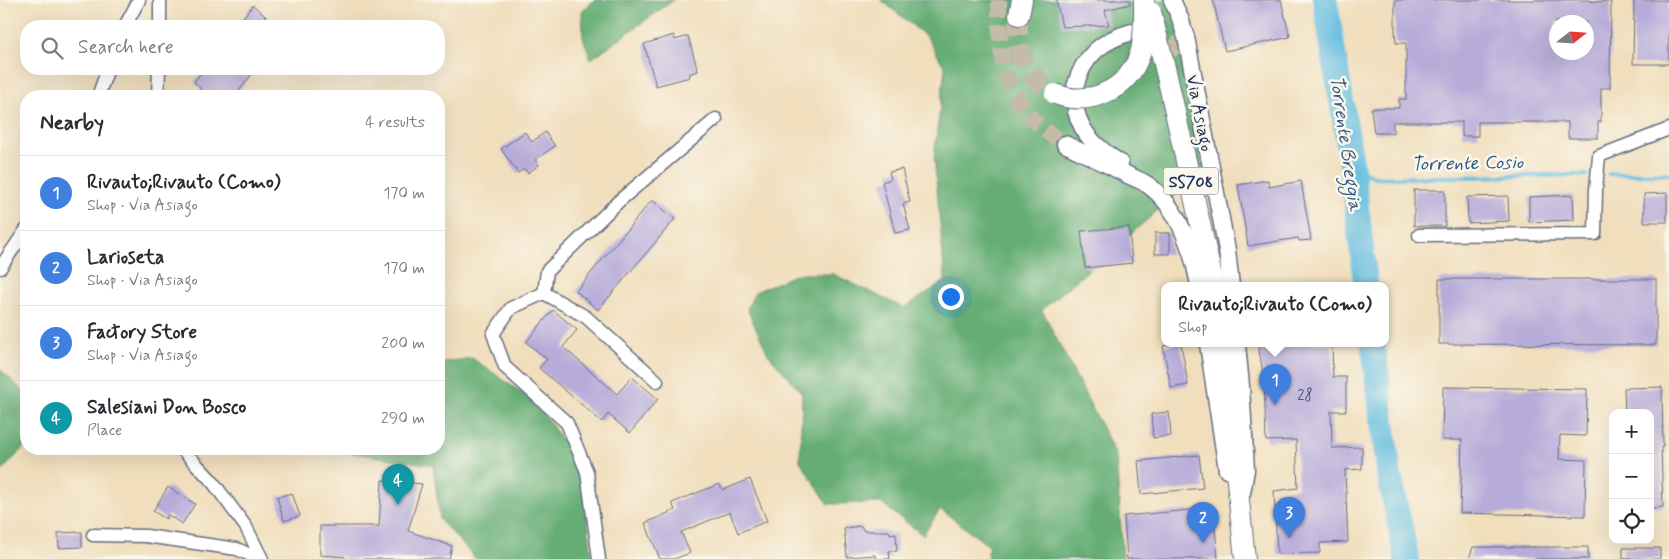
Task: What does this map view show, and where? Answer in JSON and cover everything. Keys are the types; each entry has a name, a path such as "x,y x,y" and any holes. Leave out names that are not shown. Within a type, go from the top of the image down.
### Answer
{"main road":[{"path":"1055,94 1071,98 1090,98 1111,90 1122,82 1133,68 1140,53 1143,40 1144,0"},
{"name":"SS708","path":"1148,0 1213,282"},
{"path":"1222,347 1240,505 1244,559"}],"street":[{"path":"128,20 138,0"},
{"path":"160,0 160,20"},
{"name":"Via Asiago","path":"1172,0 1186,37 1227,250 1231,282"},
{"path":"1075,87 1083,66 1093,53 1118,36 1132,32"},
{"name":"SS708","path":"1180,53 1193,77"},
{"path":"100,90 106,75"},
{"path":"158,90 159,75"},
{"name":"SS708","path":"1076,111 1081,126 1089,139 1135,173 1169,208 1186,236 1198,282"},
{"path":"544,293 547,271 619,202 716,119"},
{"path":"1419,235 1595,234 1599,156 1669,129"},
{"name":"SS708","path":"1065,144 1148,185"},
{"path":"0,268 20,239"},
{"path":"544,293 586,317 657,381"},
{"path":"544,293 511,308 494,334 505,368 567,423 588,472 599,559"},
{"path":"1208,347 1228,473 1240,505"},
{"path":"1237,347 1246,470 1240,505"},
{"path":"188,455 212,481 246,528 261,559"},
{"path":"93,535 146,536 237,549 261,559"}],"green space":[{"path":"595,0 674,0 591,59 583,38 582,11"},
{"path":"881,0 1170,0 1212,164 1042,310 1116,455 1123,559 987,559 989,546 940,509 923,535 881,503 828,504 800,461 802,393 768,354 747,309 755,292 797,274 833,274 904,308 945,281 934,156 945,68 927,37"},
{"path":"472,358 535,402 582,468 592,559 476,559 440,520 433,465 366,455 445,455 445,362"},
{"path":"0,369 20,388 20,451 0,473"}],"building":[{"path":"1056,0 1130,0 1130,4 1105,10 1109,25 1062,27"},
{"path":"1213,0 1281,0 1290,37 1225,51"},
{"path":"1395,0 1590,0 1611,2 1610,88 1601,88 1601,122 1598,122 1598,138 1568,138 1568,122 1478,122 1478,136 1462,136 1462,122 1393,122 1393,133 1374,133 1371,108 1399,108 1399,99 1406,99 1406,43 1396,43"},
{"path":"1634,0 1669,0 1669,64 1633,64"},
{"path":"253,5 269,20 241,20"},
{"path":"674,35 675,40 688,36 698,71 689,74 690,77 656,86 644,44"},
{"path":"199,75 251,75 240,90 200,90 194,82"},
{"path":"525,132 532,142 545,132 555,146 535,160 539,165 528,173 524,169 518,173 501,149"},
{"path":"902,169 910,202 903,204 910,230 895,233 882,182 891,179 889,172"},
{"path":"1268,180 1269,187 1301,181 1311,240 1299,241 1298,238 1248,246 1238,185"},
{"path":"1414,190 1445,190 1445,226 1414,226"},
{"path":"1667,193 1667,222 1644,222 1644,194"},
{"path":"1573,195 1574,220 1529,222 1529,197"},
{"path":"1508,196 1509,221 1468,223 1467,197"},
{"path":"652,200 675,219 598,310 576,291"},
{"path":"1129,227 1132,263 1085,268 1081,231"},
{"path":"1155,233 1170,233 1170,254 1155,254"},
{"path":"1439,279 1656,279 1656,345 1439,344"},
{"path":"553,310 577,330 563,347 617,394 632,377 658,399 630,433 608,414 602,422 539,368 547,359 526,342"},
{"path":"1163,347 1182,347 1188,385 1171,388"},
{"path":"1259,347 1332,347 1333,377 1346,377 1346,411 1331,411 1332,448 1362,447 1362,469 1345,470 1348,542 1320,543 1320,553 1277,554 1274,491 1298,488 1296,440 1266,441 1264,379"},
{"path":"1443,387 1587,389 1586,436 1560,435 1559,459 1586,460 1585,516 1460,513 1462,440 1442,440"},
{"path":"1662,387 1663,507 1654,508 1654,409 1625,409 1624,388"},
{"path":"1169,412 1171,436 1153,438 1151,414"},
{"path":"1199,455 1203,488 1141,494 1138,461"},
{"path":"750,479 767,521 738,533 730,512 681,532 690,553 674,559 660,559 645,523 675,510 672,503 719,484 723,490"},
{"path":"382,480 422,484 408,531 452,546 449,559 345,559 345,557 320,555 320,526 379,526"},
{"path":"168,487 195,504 182,524 168,515 166,519 153,511"},
{"path":"292,493 300,516 284,521 277,497"},
{"path":"1213,508 1218,559 1127,559 1124,516"},
{"path":"861,526 864,531 889,531 890,534 896,533 897,551 889,551 890,559 876,559 875,555 847,557 844,528"},
{"path":"82,532 82,547 59,548 58,533"},
{"path":"1473,547 1588,547 1588,559 1469,559"},
{"path":"1623,548 1660,548 1660,559 1623,559"}],"waterway":[{"name":"Torrente Breggia","path":"1325,0 1352,166 1366,282"},
{"name":"Torrente Cosio","path":"1352,166 1377,178 1586,175"},
{"name":"Torrente Cosio","path":"1609,174 1669,174"},
{"name":"Torrente Breggia","path":"1373,347 1389,474 1407,559"}],"tunnel":[{"path":"999,0 1001,45 1009,83 1017,100 1029,115 1045,130 1065,144"},
{"path":"1019,15 1018,40 1024,61 1036,79 1055,94"},
{"path":"1148,31 1166,39 1180,53"}],"place":[{"name":"Rivauto;Rivauto (Como)","path":"1275,405"},
{"name":"Salesiani Don Bosco","path":"398,505"},
{"name":"Factory Store","path":"1289,538"},
{"name":"Larioseta","path":"1203,543"}]}
